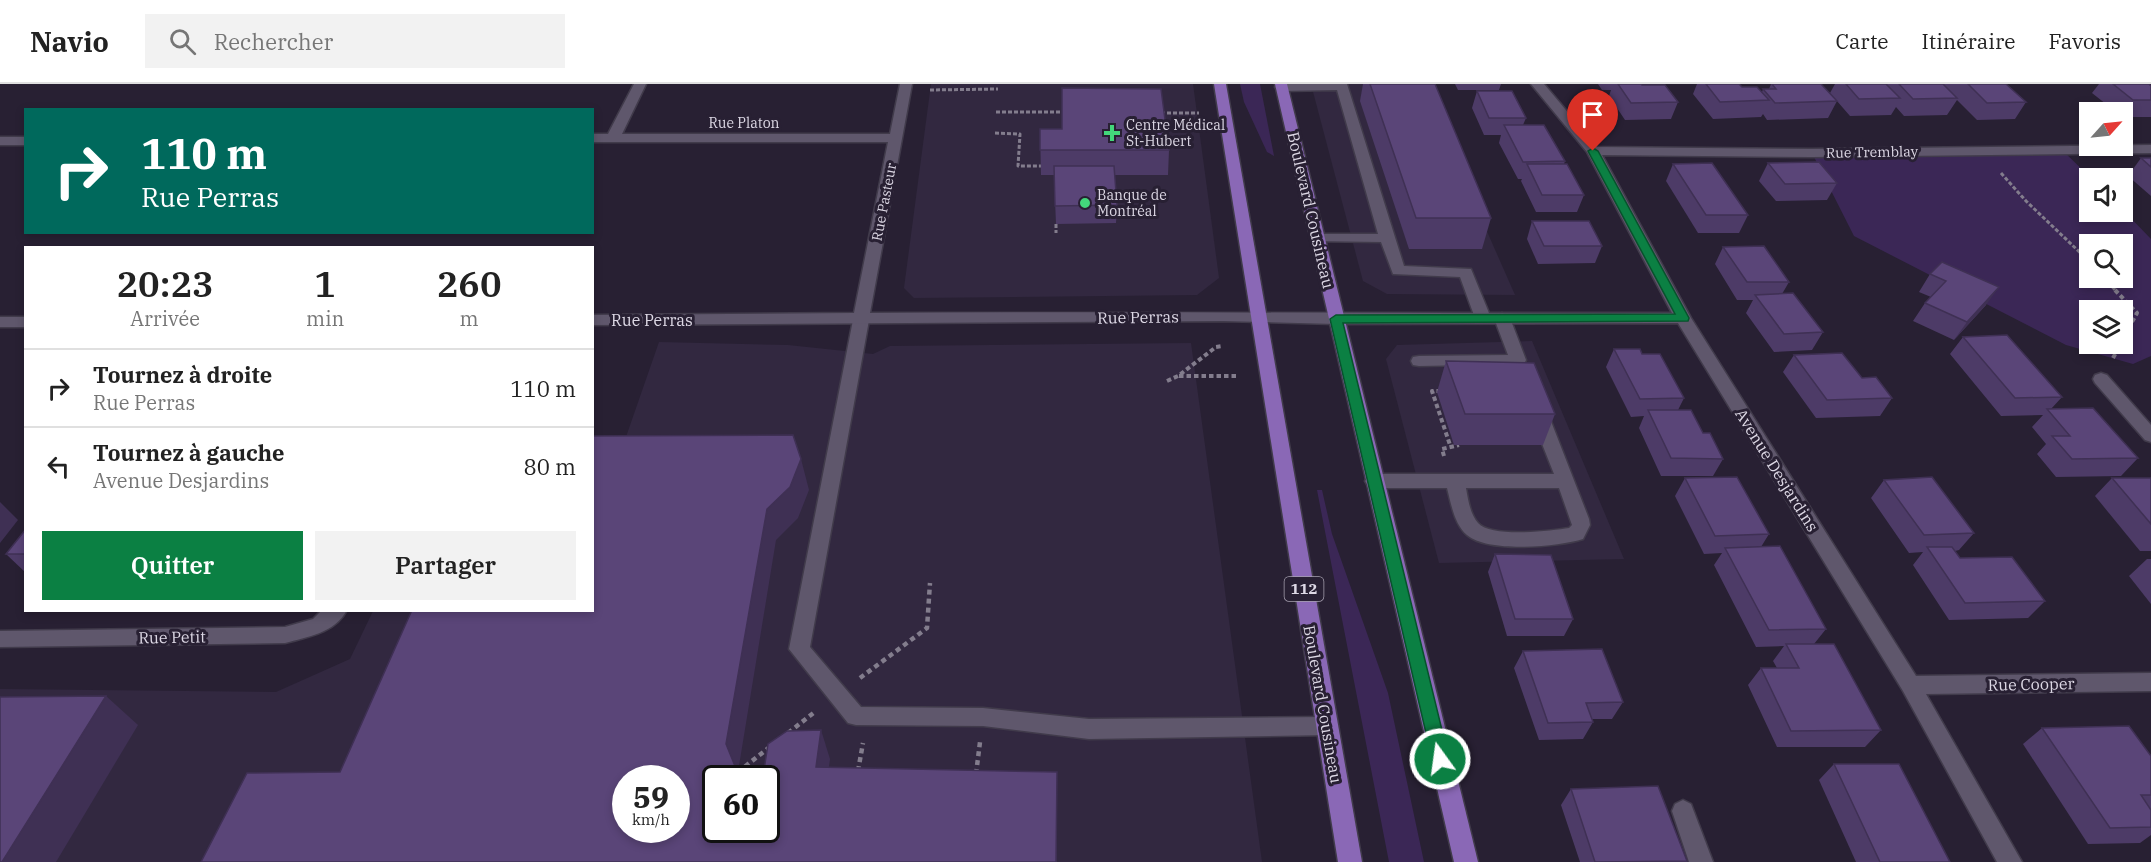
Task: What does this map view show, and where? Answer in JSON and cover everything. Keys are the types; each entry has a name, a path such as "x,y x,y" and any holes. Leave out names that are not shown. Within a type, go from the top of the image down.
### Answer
{"main road":[{"name":"Boulevard Cousineau","path":"1220,84 1350,862"},
{"name":"Boulevard Cousineau","path":"1281,85 1466,862"}],"street":[{"path":"613,138 640,84"},
{"name":"Avenue Desjardins","path":"1537,84 1593,151 1683,318 1910,685 2010,862"},
{"path":"1281,85 1342,86 1398,271 1466,272 1483,318"},
{"name":"Rue Pasteur","path":"837,694 799,649 906,87"},
{"name":"Rue Platon","path":"594,138 896,138"},
{"path":"0,141 24,141"},
{"name":"Rue Tremblay","path":"1593,151 2151,149"},
{"path":"1317,238 1387,238"},
{"path":"1455,482 1469,526 1479,534 1493,537 1563,537 1576,534 1581,525 1502,318"},
{"name":"Rue Perras","path":"594,320 1683,318"},
{"path":"0,322 24,322"},
{"path":"1419,361 1524,376"},
{"path":"2101,380 2151,436"},
{"path":"1374,481 1566,481"},
{"name":"Rue Petit","path":"0,639 285,636 319,625 335,612"},
{"name":"Rue Cooper","path":"1910,685 2151,682"},
{"path":"837,694 856,716 983,717 1089,729 1327,726"},
{"path":"1683,811 1701,862"}],"path":[{"path":"906,87 998,90"},
{"path":"996,112 1074,112"},
{"path":"1159,112 1199,113"},
{"path":"995,134 1020,134 1018,166 1041,166"},
{"path":"1982,151 2026,201 2079,252"},
{"path":"1056,224 1056,233"},
{"path":"2113,288 2124,300"},
{"path":"1167,381 1178,376 1216,347 1223,346"},
{"path":"1178,376 1238,376"},
{"path":"1441,384 1443,391 1432,391 1450,445 1465,445"},
{"path":"783,737 927,628 930,583"},
{"path":"858,773 867,716"},
{"path":"975,786 983,717"},
{"path":"747,765 774,744"}],"shaded area":[{"path":"931,84 1193,84 1219,278 1197,295 914,298 904,288"},
{"path":"1240,84 1260,84 1274,156 1267,152 1244,102"},
{"path":"1311,84 1422,84 1515,295 1387,294 1363,281"},
{"path":"2062,150 2081,168 2079,222 2133,220 2151,239 2151,356 2133,364 2098,354 2133,354 2133,300 2079,300 2079,349 2066,345 1854,236 1812,153"},
{"path":"1532,341 1624,559 1439,563 1386,359 1397,345"},
{"path":"659,342 788,345 873,354 890,346 1191,343 1262,862 0,862 0,689 276,692 350,659 373,612 594,612 594,599 619,457"},
{"path":"1317,490 1322,490 1332,534 1388,693 1424,862 1389,862"}],"building":[{"path":"1370,84 1435,84 1491,218 1416,218"},
{"path":"1618,84 1665,85 1678,102 1631,103"},
{"path":"1706,84 1739,84 1742,87 1757,87 1769,100 1720,102"},
{"path":"1772,84 1821,84 1837,101 1775,103 1763,89 1776,89"},
{"path":"1846,84 1886,84 1900,98 1859,99"},
{"path":"1899,84 1943,84 1957,98 1913,99"},
{"path":"1968,84 2006,84 2026,102 1987,103"},
{"path":"2113,84 2149,84 2151,100 2133,100"},
{"path":"1062,88 1161,89 1169,150 1040,150 1040,129 1062,129"},
{"path":"1477,91 1512,91 1526,118 1489,118"},
{"path":"1504,125 1544,125 1565,161 1523,162"},
{"path":"2141,158 2151,158 2151,167"},
{"path":"1819,162 1837,183 1785,184 1768,163"},
{"path":"1712,163 1748,215 1706,215 1673,164"},
{"path":"1527,164 1567,164 1584,195 1542,195"},
{"path":"1054,166 1114,166 1117,205 1055,206"},
{"path":"1532,221 1589,221 1602,246 1544,246"},
{"path":"1764,246 1789,282 1747,282 1723,247"},
{"path":"1942,262 1999,287 1967,322 1925,303 1946,281 1930,274"},
{"path":"1793,293 1823,332 1784,334 1755,295"},
{"path":"2007,335 2062,397 2015,398 1963,337"},
{"path":"1614,349 1640,349 1642,354 1660,354 1684,398 1640,399"},
{"path":"1842,353 1862,378 1876,377 1892,398 1827,400 1794,355"},
{"path":"1446,361 1534,363 1555,414 1465,414"},
{"path":"2093,408 2138,458 2072,459 2052,436 2070,436 2047,409"},
{"path":"1648,410 1691,410 1703,433 1710,433 1723,459 1671,458"},
{"path":"793,435 801,459 790,487 767,509 726,744 735,765 702,765 702,843 780,843 780,765 765,765 768,744 787,731 821,730 816,767 1057,772 1056,862 201,862 247,773 340,772 411,612 594,612 594,436"},
{"path":"1737,477 1769,534 1715,536 1685,478"},
{"path":"1932,477 1974,533 1924,535 1884,480"},
{"path":"2112,478 2151,478 2151,524"},
{"path":"24,532 24,554 6,554"},
{"path":"1780,546 1826,629 1769,630 1725,548"},
{"path":"1927,547 1952,547 1960,558 2012,557 2045,601 1965,603"},
{"path":"1495,554 1551,555 1573,619 1515,619"},
{"path":"1786,644 1834,644 1881,730 1791,731 1761,668 1799,668"},
{"path":"1602,649 1623,702 1586,703 1593,722 1548,723 1523,651"},
{"path":"106,696 2,862 0,862 0,697"},
{"path":"2129,726 2151,756 2151,795 2141,795 2151,810 2151,827 2110,828 2042,728"},
{"path":"1834,764 1899,764 1950,862 1880,862"},
{"path":"1658,786 1687,861 1595,862 1571,789"}],"place":[{"name":"Centre Médical St-Hubert","path":"1112,133"},
{"name":"Banque de Montréal","path":"1085,203"}],"route":[{"path":"1440,759 1336,319 1683,318 1593,151"}]}
